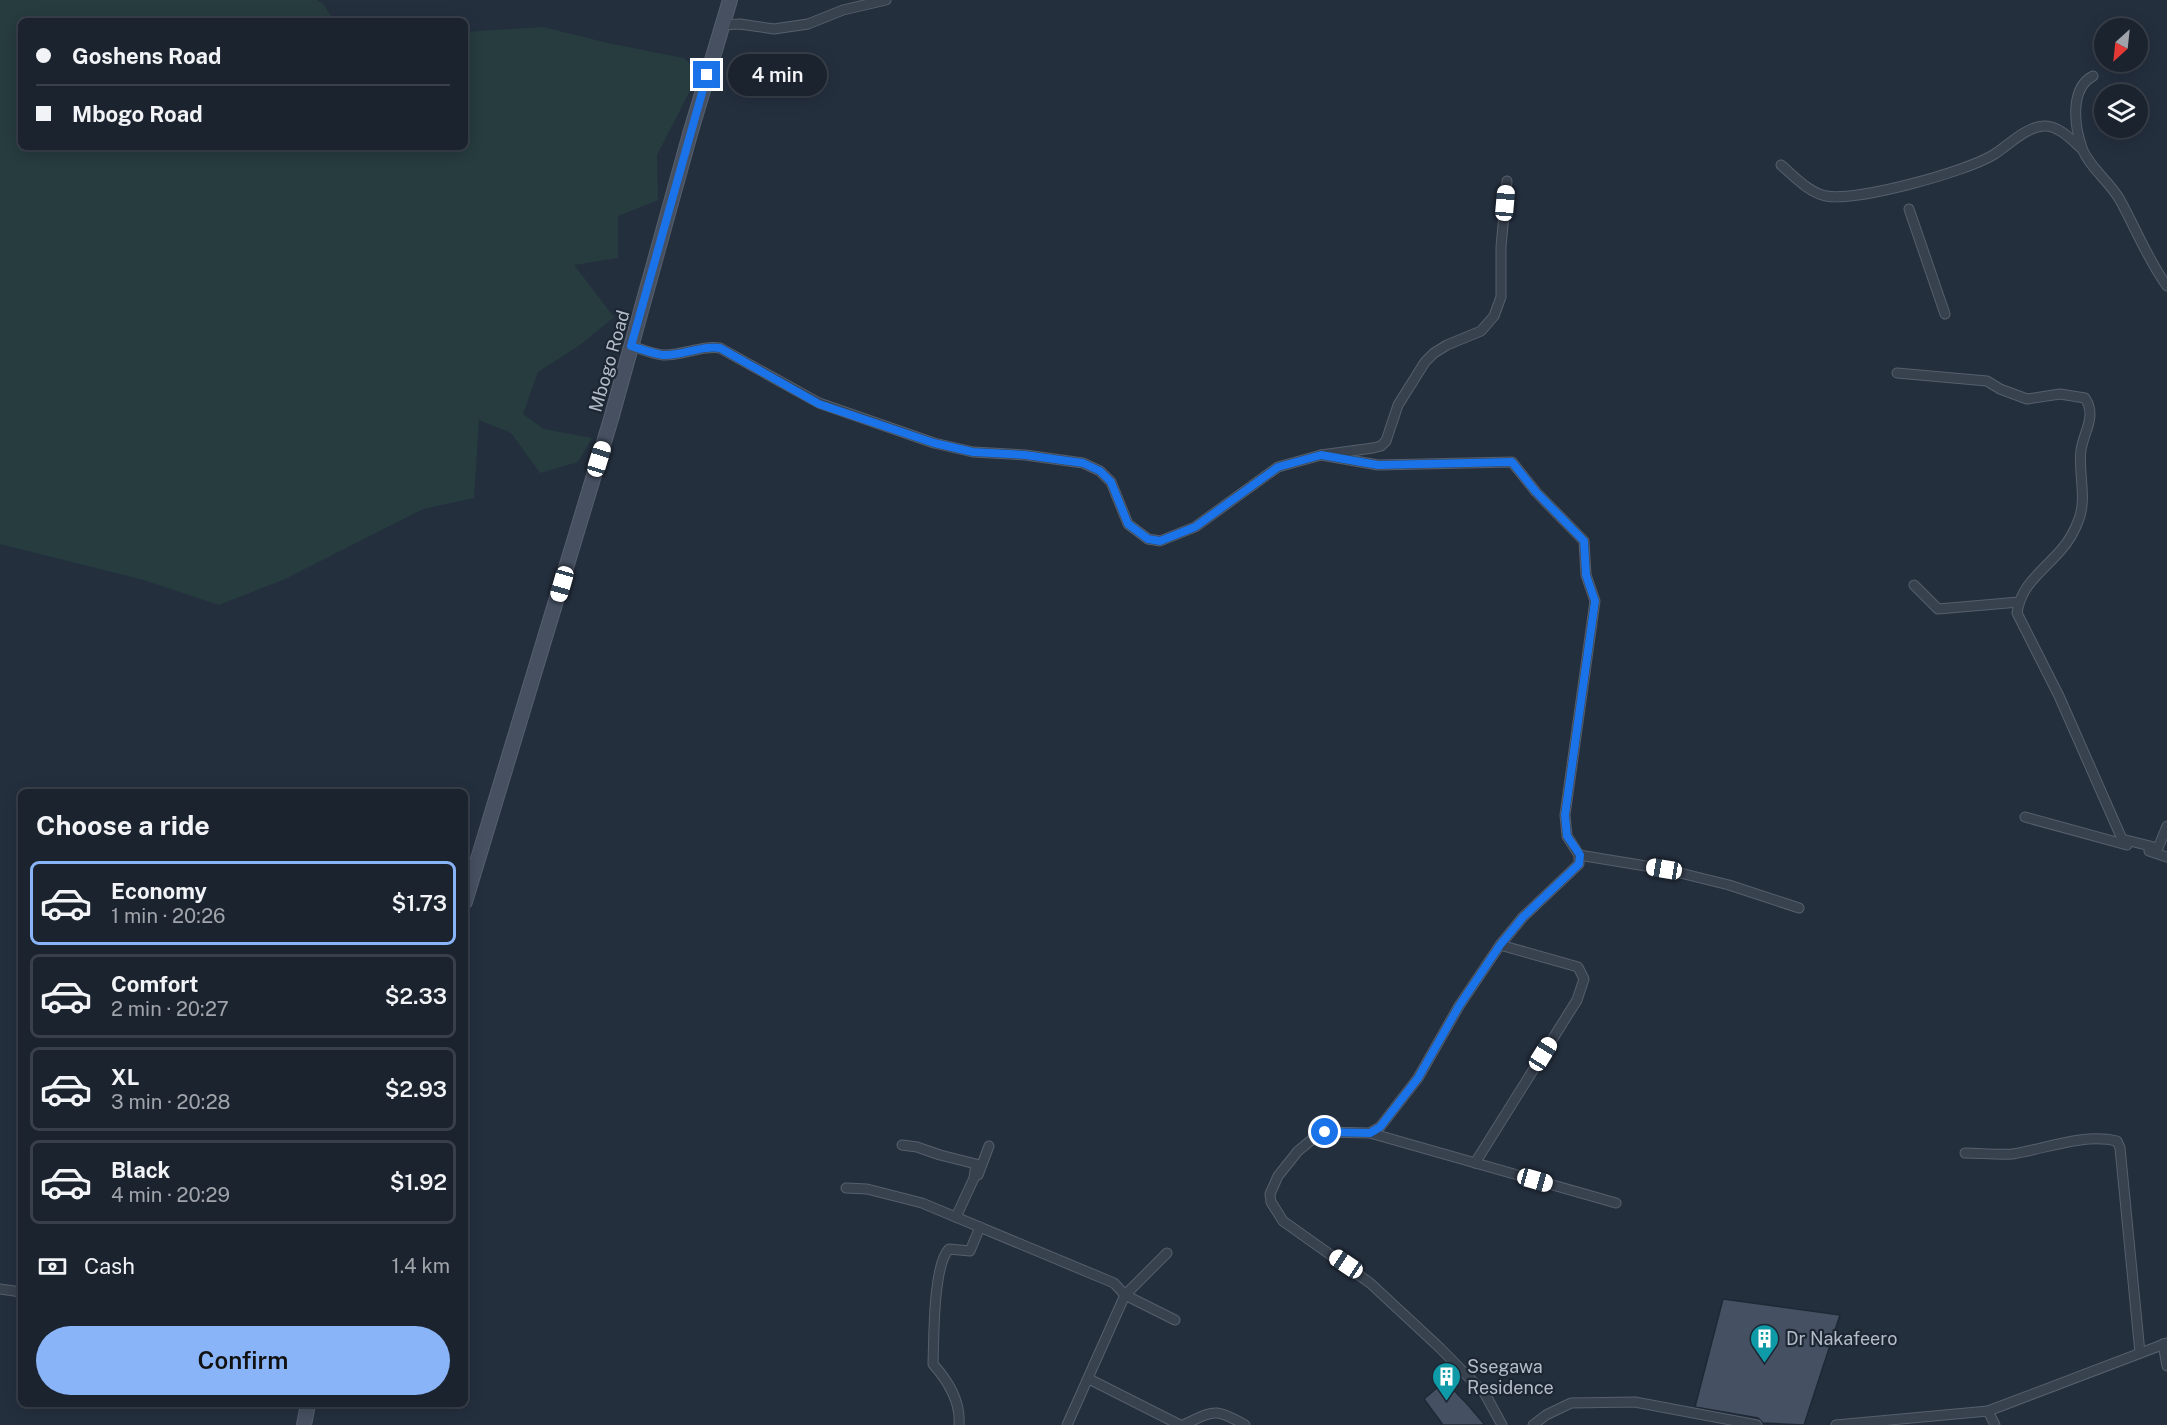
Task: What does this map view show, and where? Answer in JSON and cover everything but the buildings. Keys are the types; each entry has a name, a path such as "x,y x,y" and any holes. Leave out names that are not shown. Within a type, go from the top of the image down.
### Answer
{"main road":[{"name":"Mbogo Road","path":"468,892 522,719 730,0"},
{"path":"304,1425 307,1407"}],"street":[{"path":"722,26 740,24 774,29 808,24 843,10 886,0"},
{"path":"2082,149 2076,110 2078,91 2083,81 2093,76"},
{"path":"1781,165 1815,193 1827,197 1857,196 1929,179 1978,163 2032,130 2044,126 2055,128 2082,149 2120,201 2132,227 2167,286"},
{"path":"631,346 662,355 691,352 708,346 720,348 819,404 934,443 973,452 1025,455 1083,463 1100,471 1111,482 1128,524 1148,539 1160,541 1195,527 1278,467 1321,455 1382,446 1391,432 1398,405 1425,362 1447,345 1481,331 1494,316 1501,297 1501,247 1507,181"},
{"path":"1909,209 1945,314"},
{"path":"1897,373 1987,381 2027,399 2060,394 2073,395 2085,398 2091,406 2091,418 2081,450 2080,516 2070,538 2060,551 2031,579 2019,602 2017,613 2059,696 2122,839 2158,848 2167,826"},
{"path":"1321,455 1378,465 1512,462 1536,492 1584,541 1586,575 1595,601 1565,815 1567,836 1580,855 1579,864 1523,917 1500,945 1459,1006 1418,1078 1380,1127 1370,1133"},
{"path":"1914,585 1938,609 2019,602"},
{"path":"2025,817 2092,834 2167,857"},
{"path":"1580,855 1686,874 1729,885 1799,908"},
{"path":"1475,1163 1577,1000 1584,979 1578,967 1500,945"},
{"path":"1502,1425 1485,1394 1424,1332 1370,1283 1283,1221 1271,1202 1270,1194 1274,1183 1305,1144 1325,1132 1370,1133 1616,1203"},
{"path":"1965,1153 2009,1154 2075,1141 2105,1138 2117,1141 2120,1148 2140,1353"},
{"path":"902,1145 918,1147 976,1164 974,1178 956,1217"},
{"path":"968,1222 961,1206 976,1179 988,1146"},
{"path":"846,1188 898,1196 956,1217 1114,1283 1125,1295 1174,1320"},
{"path":"959,1425 960,1415 949,1381 933,1364 937,1292 942,1255 949,1249 970,1251 980,1227"},
{"path":"1067,1425 1125,1295 1167,1253"},
{"path":"0,1289 18,1292"},
{"path":"1836,1425 1867,1424 1988,1411 2165,1343 2167,1365"},
{"path":"1089,1379 1181,1425 1206,1415 1222,1412 1245,1425"},
{"path":"1533,1425 1546,1415 1571,1403 1635,1402 1756,1425"},
{"path":"1988,1411 1995,1425"}],"green space":[{"path":"0,0 317,0 324,5 332,18 18,18 18,150 468,150 468,32 543,27 683,58 700,71 657,155 658,200 618,216 618,258 574,265 614,317 580,345 538,372 523,414 544,429 592,438 578,462 540,473 511,433 479,420 474,498 423,509 285,579 219,605 140,579 0,544"}],"place":[{"name":"Dr Nakafeero","path":"1765,1364"},
{"name":"Ssegawa Residence","path":"1446,1402"}],"route":[{"path":"707,75 631,346 662,355 691,352 708,346 720,348 819,404 934,443 973,452 1025,455 1083,463 1100,471 1111,482 1128,524 1148,539 1160,541 1175,537 1195,527 1278,467 1321,455 1378,465 1415,466 1512,462 1536,492 1584,541 1586,575 1595,601 1565,815 1567,836 1580,855 1579,864 1523,917 1500,945 1459,1006 1418,1078 1380,1127 1370,1133 1325,1132"}]}
